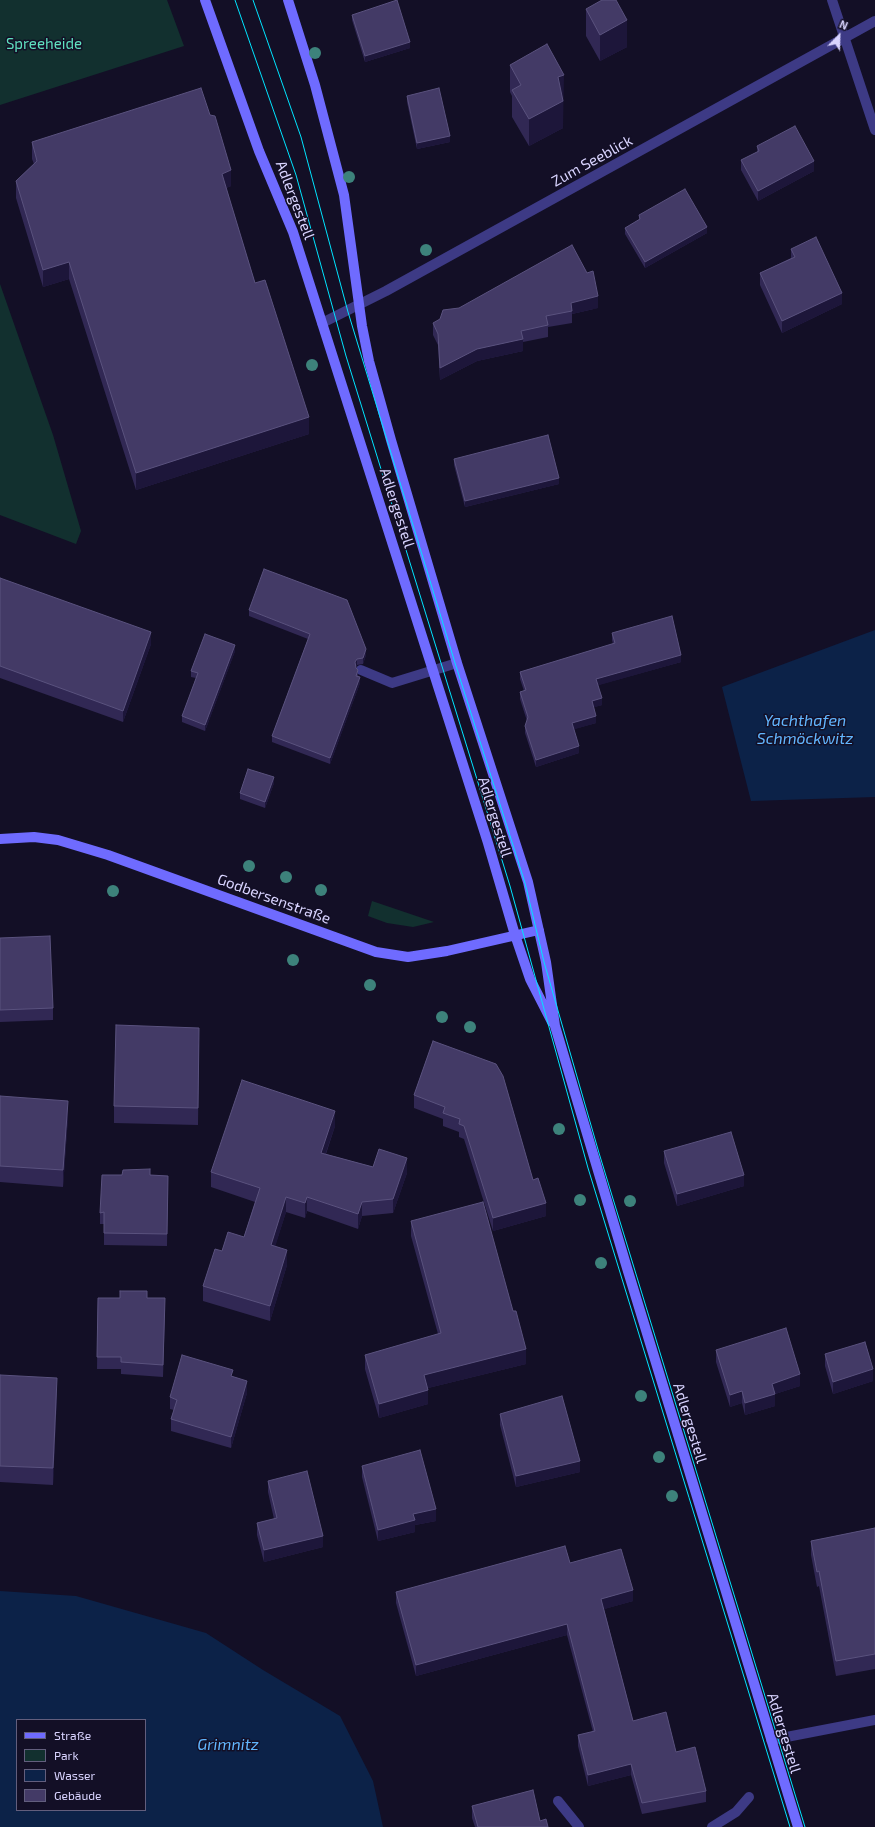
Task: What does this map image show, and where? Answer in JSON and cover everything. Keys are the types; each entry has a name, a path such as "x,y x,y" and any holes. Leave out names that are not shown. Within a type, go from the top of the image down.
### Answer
{"main road":[{"name":"Adlergestell","path":"205,0 259,151 293,232 488,843 515,936 530,979 555,1026"},
{"name":"Adlergestell","path":"288,0 315,85 344,196 359,306 373,375 457,663 528,882 546,962 555,1026 798,1827"},
{"name":"Godbersenstraße","path":"0,839 34,838 65,842 108,855 384,953 408,957 447,951 539,930"}],"street":[{"path":"832,0 875,130"},
{"name":"Zum Seeblick","path":"322,323 359,306 875,21"},
{"path":"361,670 392,683 457,663"},
{"path":"771,1740 875,1720"},
{"path":"712,1827 736,1812 750,1797"},
{"path":"558,1800 579,1827"}],"green space":[{"name":"Spreeheide","path":"0,0 167,0 184,46 0,105"},
{"path":"0,284 53,435 81,531 76,544 0,515"},
{"path":"372,901 434,922 413,927 387,923 368,916"}],"water":[{"name":"Yachthafen Schmöckwitz","path":"875,630 875,797 751,801 722,687"},
{"name":"Grimnitz","path":"0,1591 76,1596 206,1633 263,1670 340,1716 373,1781 383,1827 0,1827"}],"building":[{"path":"397,0 410,42 365,56 352,15"},
{"path":"602,0 616,0 627,20 600,35 586,9"},
{"path":"547,44 564,75 558,77 563,101 529,119 512,90 521,85 510,65"},
{"path":"201,88 210,115 215,116 231,170 222,174 255,283 265,280 309,417 136,473 69,262 43,270 16,181 37,161 32,142"},
{"path":"439,88 450,136 417,143 407,96"},
{"path":"795,126 814,161 758,191 741,160 759,151 757,146"},
{"path":"685,189 707,227 645,262 625,228 640,219 639,215"},
{"path":"816,237 842,293 782,321 760,273 795,257 791,249"},
{"path":"572,245 587,273 593,271 598,296 571,303 572,311 546,316 548,325 521,331 523,339 477,349 440,368 438,334 433,323 440,319 443,310 459,308"},
{"path":"548,435 559,478 465,501 454,459"},
{"path":"264,569 347,600 366,649 363,658 357,659 355,662 358,670 356,676 360,677 330,758 272,736 310,634 249,610"},
{"path":"0,578 151,632 123,711 0,666"},
{"path":"672,616 681,655 596,679 602,698 592,701 596,716 572,723 579,746 536,760 525,726 528,717 520,692 526,690 520,672 615,643 612,633"},
{"path":"205,634 235,645 205,725 182,716 198,673 191,671"},
{"path":"248,769 274,777 265,802 240,793"},
{"path":"50,936 53,1008 0,1010 0,938"},
{"path":"116,1025 199,1028 198,1108 114,1106"},
{"path":"433,1041 496,1064 503,1076 533,1180 538,1178 546,1203 493,1218 464,1126 459,1124 460,1119 443,1113 445,1107 414,1095"},
{"path":"242,1080 335,1111 321,1153 373,1167 379,1149 407,1158 393,1199 362,1202 358,1214 307,1197 305,1203 286,1197 271,1245 287,1250 270,1306 203,1286 215,1249 222,1251 228,1232 244,1237 260,1188 211,1172"},
{"path":"0,1096 68,1101 63,1170 0,1166"},
{"path":"731,1132 744,1175 677,1194 664,1151"},
{"path":"150,1169 150,1175 168,1176 167,1234 104,1233 104,1212 100,1213 102,1175 122,1175 123,1170"},
{"path":"483,1202 513,1311 516,1311 526,1349 424,1375 428,1390 379,1404 365,1355 441,1333 411,1221"},
{"path":"120,1291 147,1291 147,1298 165,1298 163,1365 121,1362 121,1357 97,1357 98,1298 120,1298"},
{"path":"786,1328 800,1374 772,1384 775,1394 745,1403 742,1391 730,1395 716,1350"},
{"path":"865,1342 873,1369 833,1382 825,1354"},
{"path":"182,1355 233,1370 231,1376 247,1381 231,1437 171,1419 177,1400 170,1397"},
{"path":"0,1375 57,1378 53,1468 0,1466"},
{"path":"562,1396 580,1461 516,1476 500,1414"},
{"path":"420,1450 436,1509 413,1514 415,1520 378,1530 362,1466"},
{"path":"307,1471 323,1536 264,1550 257,1523 277,1518 268,1481"},
{"path":"875,1528 875,1654 836,1661 819,1571 817,1572 811,1541"},
{"path":"565,1546 570,1563 621,1549 633,1590 601,1599 633,1721 666,1712 676,1752 695,1747 706,1791 642,1803 631,1764 588,1775 578,1735 595,1731 567,1624 416,1665 396,1592"},
{"path":"533,1790 540,1821 546,1819 548,1827 478,1827 472,1806"}],"tram line":[{"path":"235,0 296,175 346,356 510,886 588,1168 790,1827"},
{"path":"253,0 301,137 348,312 455,663 525,883 544,962 599,1153 805,1827"}]}
